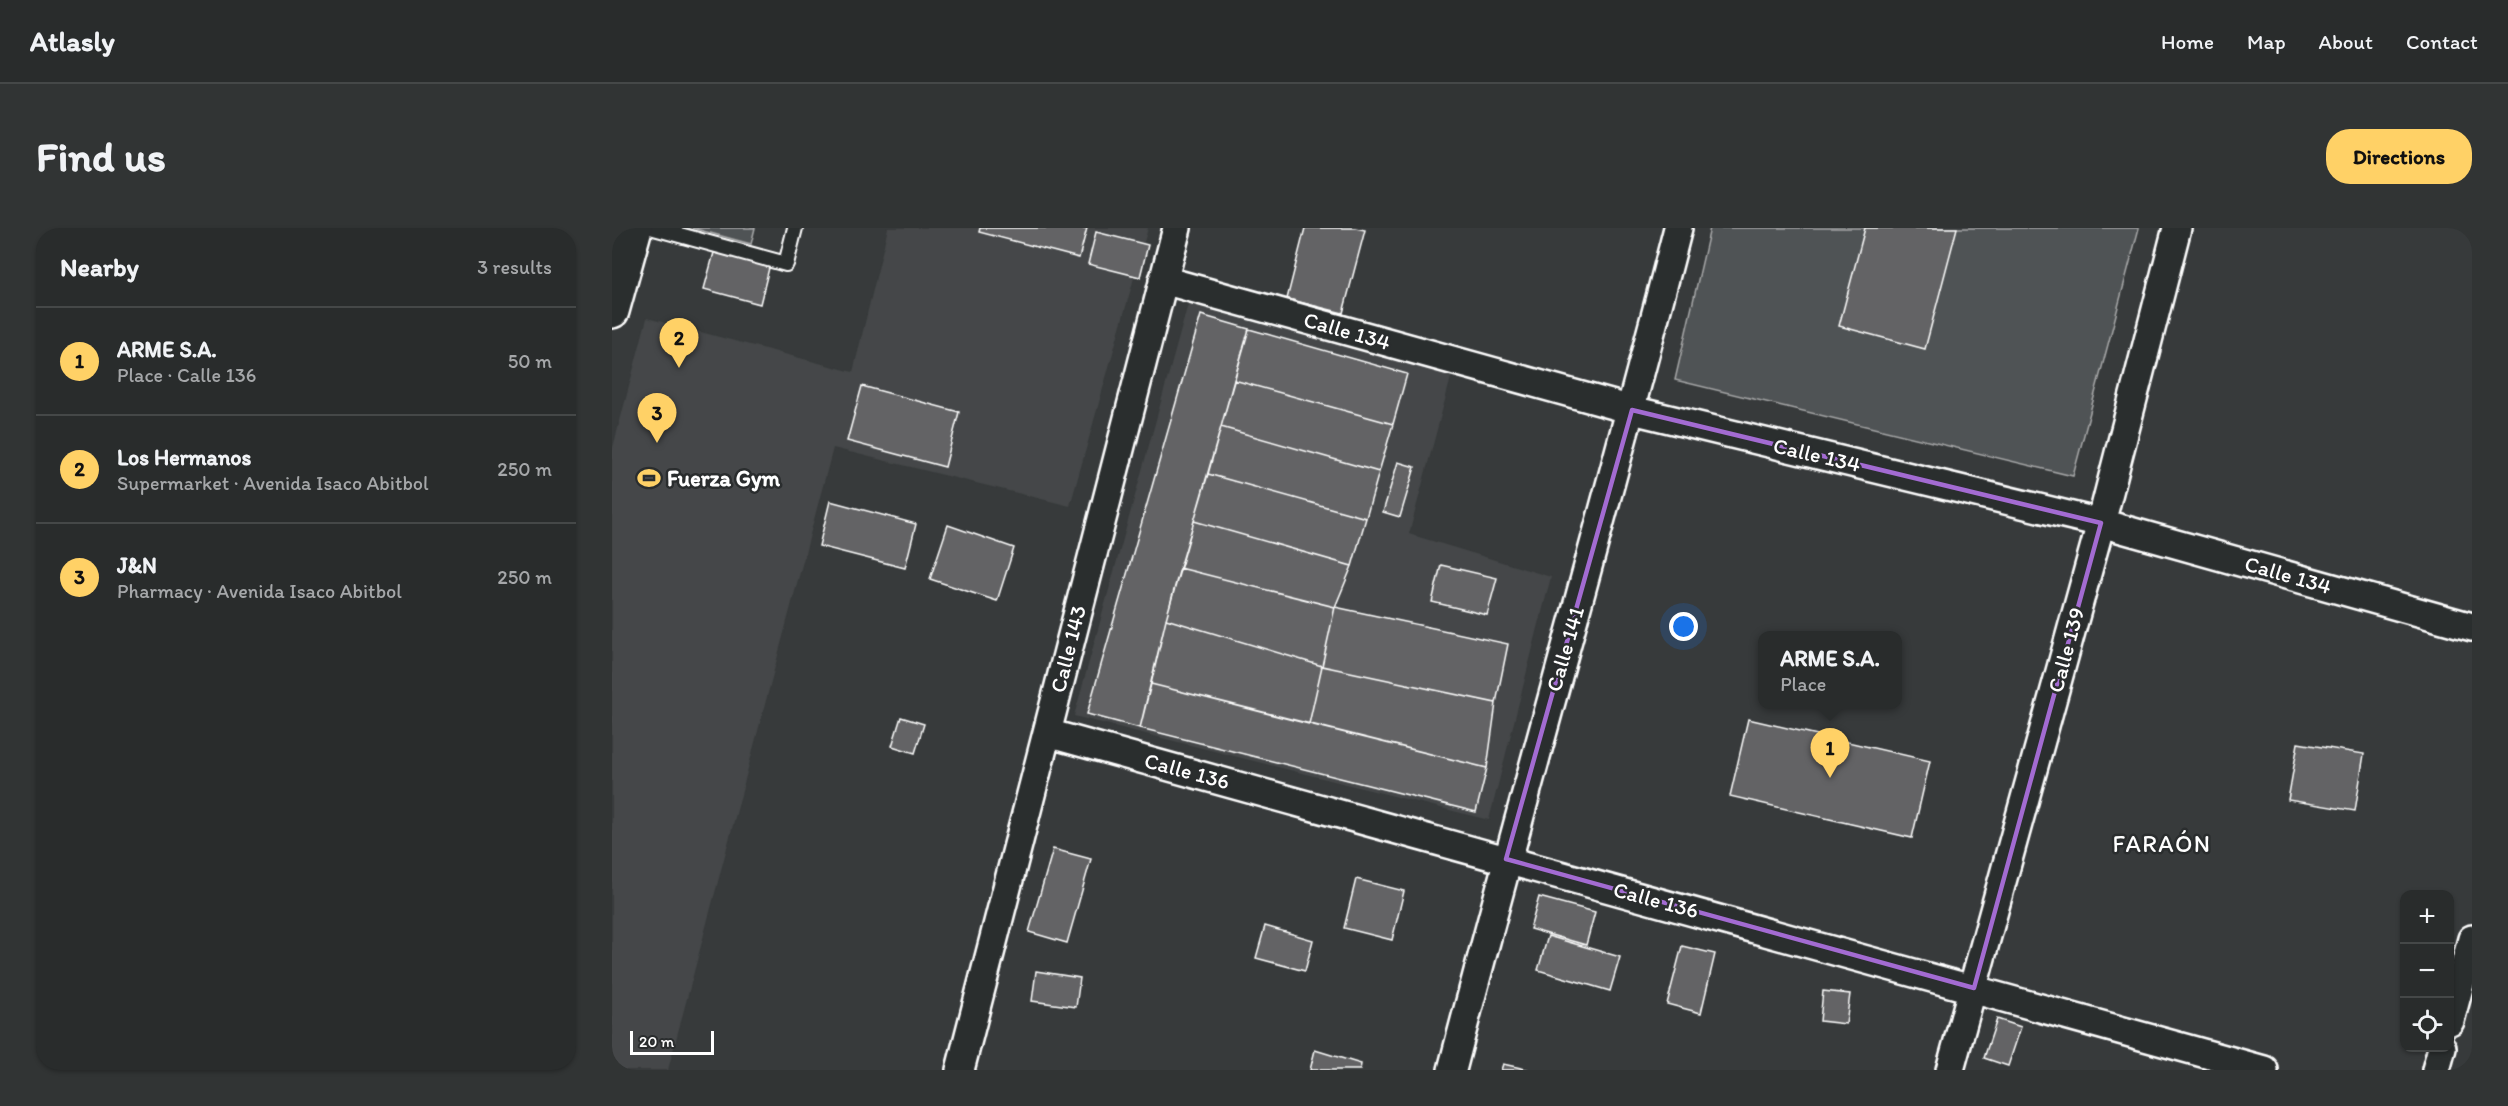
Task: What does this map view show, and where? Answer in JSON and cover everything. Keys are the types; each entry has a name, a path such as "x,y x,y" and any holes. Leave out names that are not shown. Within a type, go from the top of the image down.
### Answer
{"main road":[{"path":"612,311 635,228"}],"street":[{"name":"Calle 143","path":"960,1070 1177,228"},
{"name":"Calle 141","path":"1452,1070 1506,859 1632,410 1678,228"},
{"name":"Calle 139","path":"1950,1070 2101,523 2177,228"},
{"name":"Calle 134","path":"1164,280 1632,410 2101,523 2472,627"},
{"name":"Calle 136","path":"1047,733 2264,1070"},
{"path":"2454,1006 2472,939"},
{"path":"2436,1070 2441,1052"}],"lane":[{"path":"654,228 786,264 795,228"}],"highlighted area":[{"path":"1632,410 2101,523 1974,988 1506,859"}],"shaded area":[{"path":"692,228 755,228 751,244"},
{"path":"888,228 1148,228 1070,506 833,448 668,1070 612,1070 612,451 647,318 853,372"},
{"path":"1710,228 2139,228 2073,476 1675,380"},
{"path":"1188,304 1452,374 1409,534 1551,577 1489,820 1074,716"}],"building":[{"path":"980,228 1087,228 1079,258 979,232"},
{"path":"1305,228 1365,230 1343,313 1287,299"},
{"path":"1865,228 1957,228 1925,349 1839,326"},
{"path":"1096,232 1148,245 1140,277 1088,264"},
{"path":"715,249 770,264 760,304 704,289"},
{"path":"1201,315 1249,329 1166,619 1140,728 1087,714"},
{"path":"1249,329 1407,374 1393,424 1234,380"},
{"path":"1234,380 1393,424 1379,472 1221,427"},
{"path":"862,386 959,412 945,467 847,441"},
{"path":"1221,427 1379,472 1366,518 1208,474"},
{"path":"1398,462 1415,467 1400,517 1383,512"},
{"path":"1208,474 1366,518 1352,566 1194,521"},
{"path":"830,501 916,524 905,568 819,546"},
{"path":"1194,521 1352,566 1335,607 1180,568"},
{"path":"948,525 1014,548 997,601 930,579"},
{"path":"1441,565 1497,578 1487,615 1432,602"},
{"path":"1180,568 1335,607 1322,666 1166,619"},
{"path":"1335,607 1508,644 1496,703 1322,666"},
{"path":"1166,619 1322,666 1309,724 1151,684"},
{"path":"1322,666 1496,703 1487,768 1309,724"},
{"path":"1151,684 1487,768 1476,812 1140,728"},
{"path":"901,717 924,724 915,753 892,746"},
{"path":"1748,719 1930,761 1912,838 1730,796"},
{"path":"2298,743 2364,754 2355,811 2288,800"},
{"path":"1053,849 1091,859 1067,943 1029,932"},
{"path":"1356,879 1404,891 1392,940 1344,928"},
{"path":"1539,897 1595,912 1586,945 1530,929"},
{"path":"1265,926 1313,940 1305,971 1256,958"},
{"path":"1548,936 1620,957 1610,991 1538,970"},
{"path":"1682,946 1715,954 1701,1013 1667,1004"},
{"path":"1036,971 1080,978 1076,1007 1032,1001"},
{"path":"1823,991 1850,994 1846,1024 1820,1021"},
{"path":"1997,1019 2021,1027 2008,1066 1984,1058"},
{"path":"1315,1050 1361,1064 1360,1070 1310,1070"},
{"path":"1503,1064 1530,1070 1501,1070"}],"place":[{"name":"Los Hermanos","path":"679,368"},
{"name":"J&N","path":"657,443"},
{"name":"Fuerza Gym","path":"649,478"},
{"name":"ARME S.A.","path":"1830,778"}],"district":[{"name":"FARAÓN","path":"2162,843"}]}
